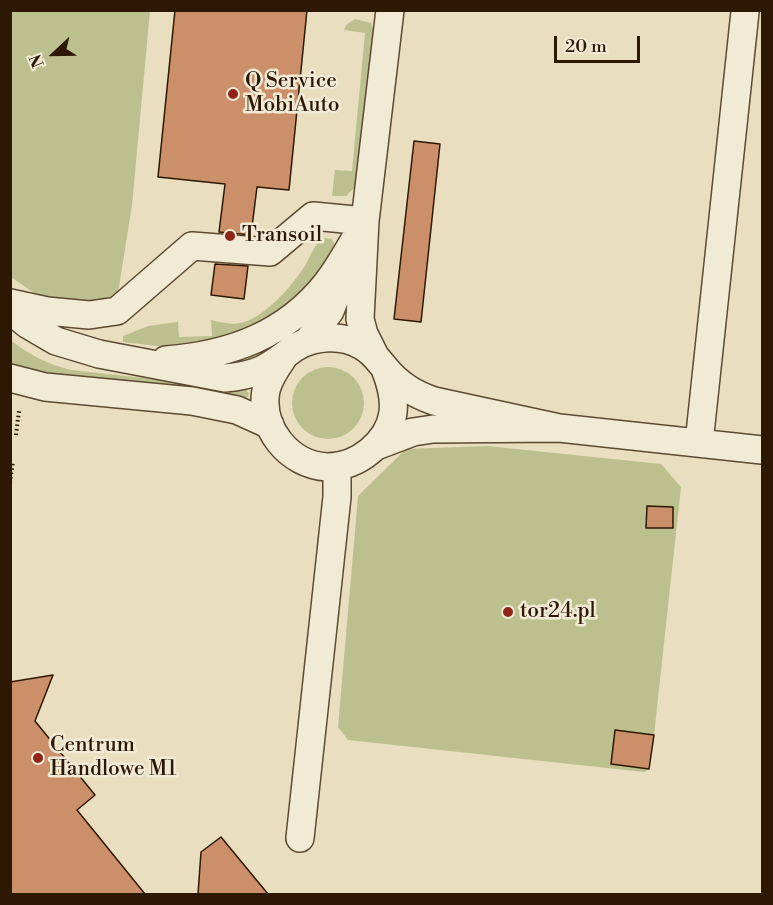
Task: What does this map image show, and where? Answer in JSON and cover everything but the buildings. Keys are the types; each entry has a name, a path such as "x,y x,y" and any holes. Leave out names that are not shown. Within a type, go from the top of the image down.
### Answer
{"street":[{"path":"390,10 365,221 360,319 364,334 380,362 393,388 394,408 390,425 376,446 359,460 337,466 326,467 304,461 297,458 279,442 270,426 265,405 266,390 271,376 283,358 294,348 308,341 328,337 345,339 362,346 380,362 399,384 415,394 434,401 559,428 762,450"},
{"path":"699,443 746,12"},
{"path":"10,303 47,311 89,315 117,311 192,246 270,252 313,216 365,221"},
{"path":"308,341 330,311 365,221"},
{"path":"144,362 208,355 234,349 283,324 309,303 328,282 365,221"},
{"path":"10,310 27,324 56,341 99,354 202,375 225,378 242,376 283,358"},
{"path":"10,378 45,387 192,401 237,410 270,426"},
{"path":"376,446 394,438 433,429 559,428"},
{"path":"300,838 337,497 337,466"}],"path":[{"path":"16,435 19,411"},
{"path":"10,483 13,461"}],"green space":[{"path":"10,11 150,11 132,205 118,293 101,309 37,295 11,277"},
{"path":"355,19 371,23 374,31 357,179 355,187 346,196 332,196 335,170 352,171 365,33 344,30 346,25"},
{"path":"325,238 332,239 336,248 319,278 259,329 174,348 123,342 123,336 148,326 178,322 179,337 212,336 211,320 233,324 259,315 278,300 301,272 316,246"},
{"path":"308,326 251,363 231,364 230,362 291,329"},
{"path":"10,340 39,358 71,370 245,389 249,393 244,399 72,380 17,368 11,364"},
{"path":"328,367 348,373 358,383 364,403 358,423 348,433 328,439 308,433 298,423 292,403 298,383 308,373"},
{"name":"tor24.pl","path":"487,446 661,464 681,487 654,735 649,769 644,772 348,740 338,727 358,496 406,449"}],"place":[{"name":"Q Service MobiAuto","path":"233,94"},
{"name":"Transoil","path":"230,236"},
{"name":"tor24.pl","path":"508,612"},
{"name":"Centrum Handlowe M1","path":"38,758"}]}
